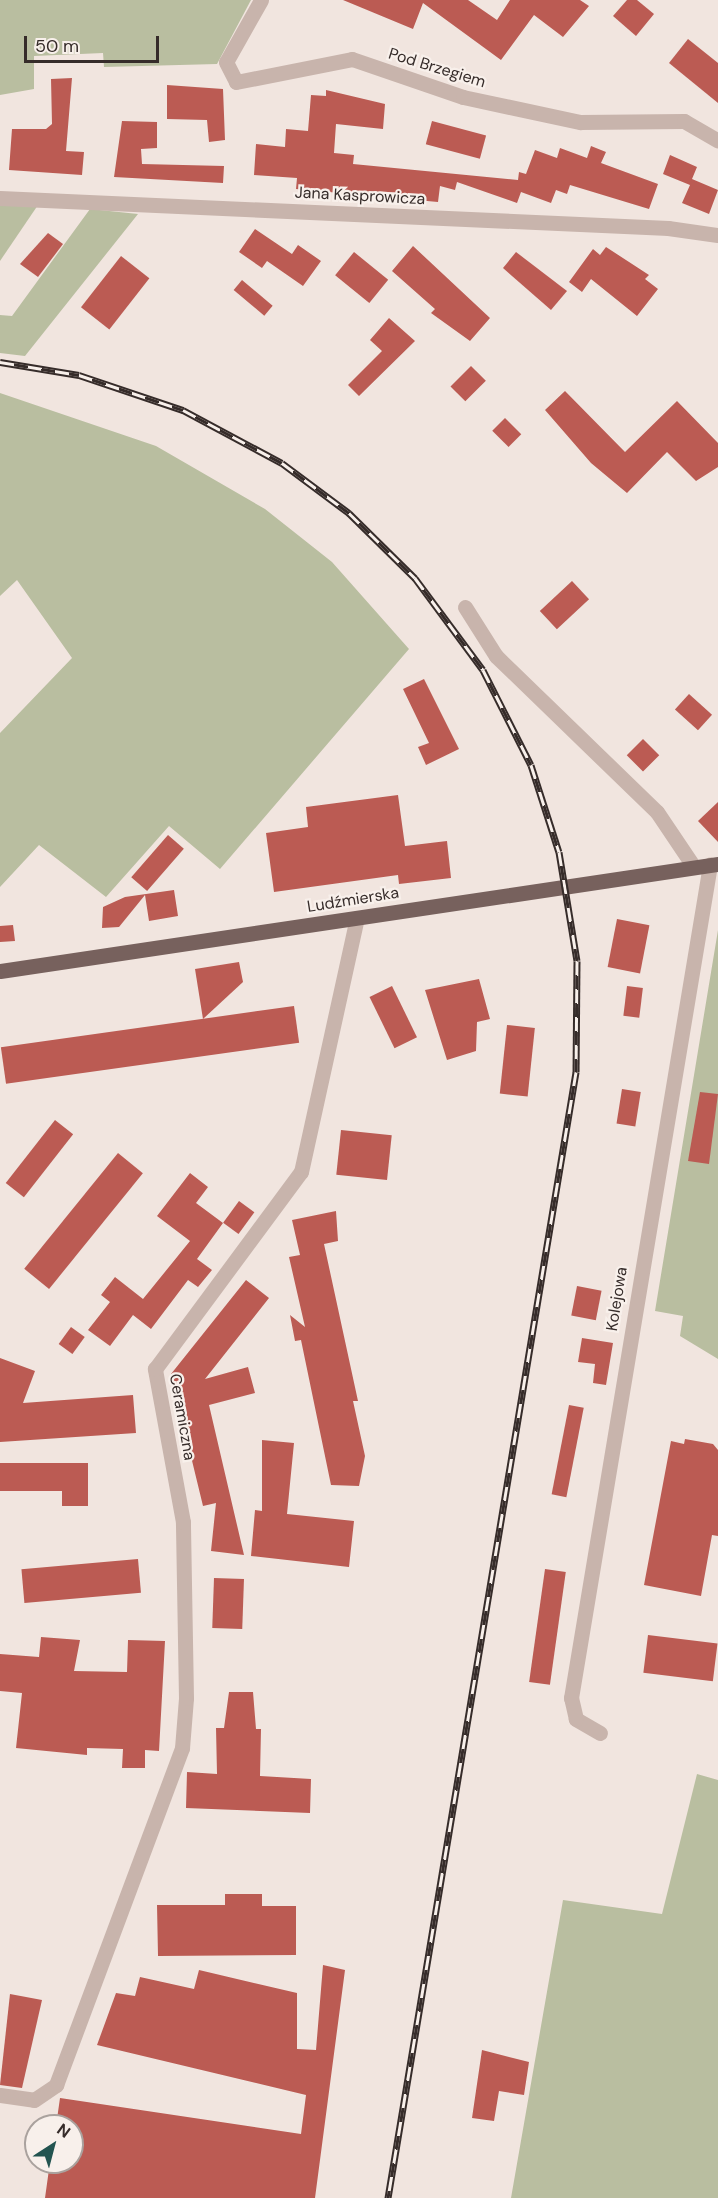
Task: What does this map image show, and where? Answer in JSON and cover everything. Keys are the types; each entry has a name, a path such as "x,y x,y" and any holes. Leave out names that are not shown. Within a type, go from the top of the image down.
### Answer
{"main road":[{"name":"Ludźmierska","path":"0,971 714,865"}],"street":[{"name":"Pod Brzegiem","path":"261,0 226,62 236,82 352,59 473,99 580,122 684,121 718,141"},
{"name":"Jana Kasprowicza","path":"0,198 668,228 718,236"},
{"path":"465,607 496,656 657,812 694,867"},
{"name":"Kolejowa","path":"600,1733 576,1719 571,1698 714,865"},
{"name":"Ceramiczna","path":"0,2096 34,2100 56,2085 119,1928 182,1748 186,1698 183,1522 155,1369 301,1172 357,918"}],"green space":[{"path":"0,0 251,0 217,64 104,67 103,53 34,56 34,89 0,95"},
{"path":"0,204 38,205 0,261"},
{"path":"90,209 138,214 25,356 0,353 0,315 12,316"},
{"path":"0,393 156,446 265,509 332,562 409,649 220,869 169,826 106,897 39,845 0,887 0,733 72,658 17,580 0,596"},
{"path":"718,930 718,1359 680,1336 683,1316 655,1311"},
{"path":"697,1774 718,1780 718,2198 511,2198 563,1900 662,1914"}],"building":[{"path":"343,0 468,0 497,20 510,0 580,0 589,6 563,37 534,15 501,60 423,3 413,29"},
{"path":"627,0 637,0 654,14 636,36 613,16"},
{"path":"688,39 718,63 718,103 669,63"},
{"path":"72,78 66,151 84,152 82,175 9,170 12,129 46,129 52,124 51,79"},
{"path":"167,85 223,89 225,140 209,142 207,120 167,119"},
{"path":"326,90 385,104 383,129 336,124 334,153 354,155 353,164 518,180 519,172 526,174 535,150 557,158 560,148 587,158 591,146 606,152 601,163 658,184 649,209 570,185 567,194 556,190 551,203 521,192 517,203 457,182 455,190 440,186 438,202 296,189 297,178 254,175 256,144 285,147 286,129 308,131 311,95 326,96"},
{"path":"122,121 157,122 157,148 141,149 142,164 224,166 223,183 114,177"},
{"path":"432,121 486,135 480,159 426,144"},
{"path":"670,155 697,167 692,179 718,190 709,214 682,203 690,185 663,174"},
{"path":"255,229 292,254 298,245 321,261 303,286 267,261 262,268 239,252"},
{"path":"48,233 63,244 38,277 20,264"},
{"path":"413,246 490,318 470,341 431,313 435,309 392,271"},
{"path":"606,247 649,275 645,279 658,289 637,316 591,279 582,292 569,282 593,249 600,255"},
{"path":"354,252 388,280 369,303 335,275"},
{"path":"516,252 567,291 551,310 503,268"},
{"path":"121,256 149,278 109,329 81,307"},
{"path":"242,280 273,306 264,316 234,290"},
{"path":"389,318 415,341 359,396 348,385 382,351 370,340"},
{"path":"471,366 486,381 465,401 450,387"},
{"path":"565,391 625,452 677,401 718,443 718,467 696,481 667,452 627,493 591,463 545,410"},
{"path":"505,418 521,434 509,447 492,431"},
{"path":"572,581 589,599 557,629 540,611"},
{"path":"424,679 459,749 426,765 418,747 429,743 403,689"},
{"path":"689,694 712,715 698,730 675,710"},
{"path":"643,739 659,755 643,772 627,755"},
{"path":"398,795 405,846 447,841 451,878 399,884 398,875 274,892 266,833 308,827 306,807"},
{"path":"718,802 718,842 698,821"},
{"path":"168,835 184,849 147,891 131,877"},
{"path":"174,890 178,916 149,921 145,895 119,927 102,928 103,907 125,897"},
{"path":"617,919 649,925 640,973 608,967"},
{"path":"13,925 15,941 0,942 0,926"},
{"path":"239,962 243,982 203,1019 195,969"},
{"path":"479,979 490,1019 477,1022 476,1051 447,1060 425,990"},
{"path":"392,986 417,1037 395,1048 370,997"},
{"path":"627,986 643,988 639,1018 623,1016"},
{"path":"294,1006 299,1043 6,1084 1,1047"},
{"path":"507,1025 535,1028 528,1097 500,1094"},
{"path":"622,1089 641,1092 635,1127 617,1124"},
{"path":"700,1092 718,1094 709,1164 688,1161"},
{"path":"55,1120 73,1134 24,1197 6,1183"},
{"path":"341,1130 392,1135 387,1180 336,1175"},
{"path":"118,1153 143,1173 49,1289 24,1269"},
{"path":"190,1173 208,1187 196,1203 223,1223 197,1259 212,1270 198,1287 188,1280 151,1329 133,1315 110,1346 88,1330 110,1302 101,1295 115,1277 143,1299 190,1241 157,1216"},
{"path":"239,1201 254,1212 239,1234 223,1223"},
{"path":"336,1211 338,1241 324,1244 358,1401 353,1401 365,1456 359,1486 331,1485 301,1340 295,1341 290,1315 305,1327 289,1257 300,1255 292,1220"},
{"path":"246,1280 269,1298 205,1379 248,1367 255,1393 209,1405 244,1555 211,1551 216,1503 203,1506 171,1374"},
{"path":"577,1286 602,1291 596,1320 571,1315"},
{"path":"71,1327 85,1337 72,1354 59,1344"},
{"path":"582,1338 613,1343 606,1385 593,1383 595,1364 578,1362"},
{"path":"0,1358 35,1371 23,1403 133,1395 136,1433 0,1442"},
{"path":"569,1405 584,1408 566,1497 552,1494"},
{"path":"685,1439 713,1444 718,1450 718,1536 712,1535 701,1596 644,1585 671,1441 684,1444"},
{"path":"262,1440 294,1443 287,1514 354,1521 349,1567 251,1556 255,1510 262,1511"},
{"path":"0,1463 88,1463 88,1506 62,1506 62,1491 0,1491"},
{"path":"138,1559 141,1593 24,1603 21,1569"},
{"path":"545,1569 566,1572 550,1685 529,1682"},
{"path":"214,1578 244,1579 242,1629 212,1628"},
{"path":"648,1635 717,1644 713,1681 643,1673"},
{"path":"41,1637 80,1640 74,1671 127,1672 128,1640 165,1641 159,1751 145,1750 145,1768 122,1768 123,1749 87,1748 87,1755 16,1748 22,1693 0,1691 0,1654 39,1657"},
{"path":"229,1692 253,1692 256,1729 261,1729 260,1776 311,1779 310,1813 186,1808 187,1772 217,1774 216,1728 224,1728"},
{"path":"225,1894 262,1894 262,1906 296,1906 296,1955 158,1956 157,1905 225,1905"},
{"path":"323,1965 345,1970 315,2198 45,2198 48,2174 84,2174 84,2114 58,2114 60,2098 301,2134 306,2095 97,2045 116,1993 135,1996 140,1977 194,1989 199,1970 297,1993 297,2049 316,2050"},
{"path":"10,1994 42,2000 22,2088 0,2085"},
{"path":"482,2050 529,2062 524,2095 499,2091 494,2121 472,2118"}],"railway":[{"path":"0,362 79,375 183,410 282,463 349,513 415,578 483,670 531,765 559,852 577,961 576,1072 388,2198"}]}
